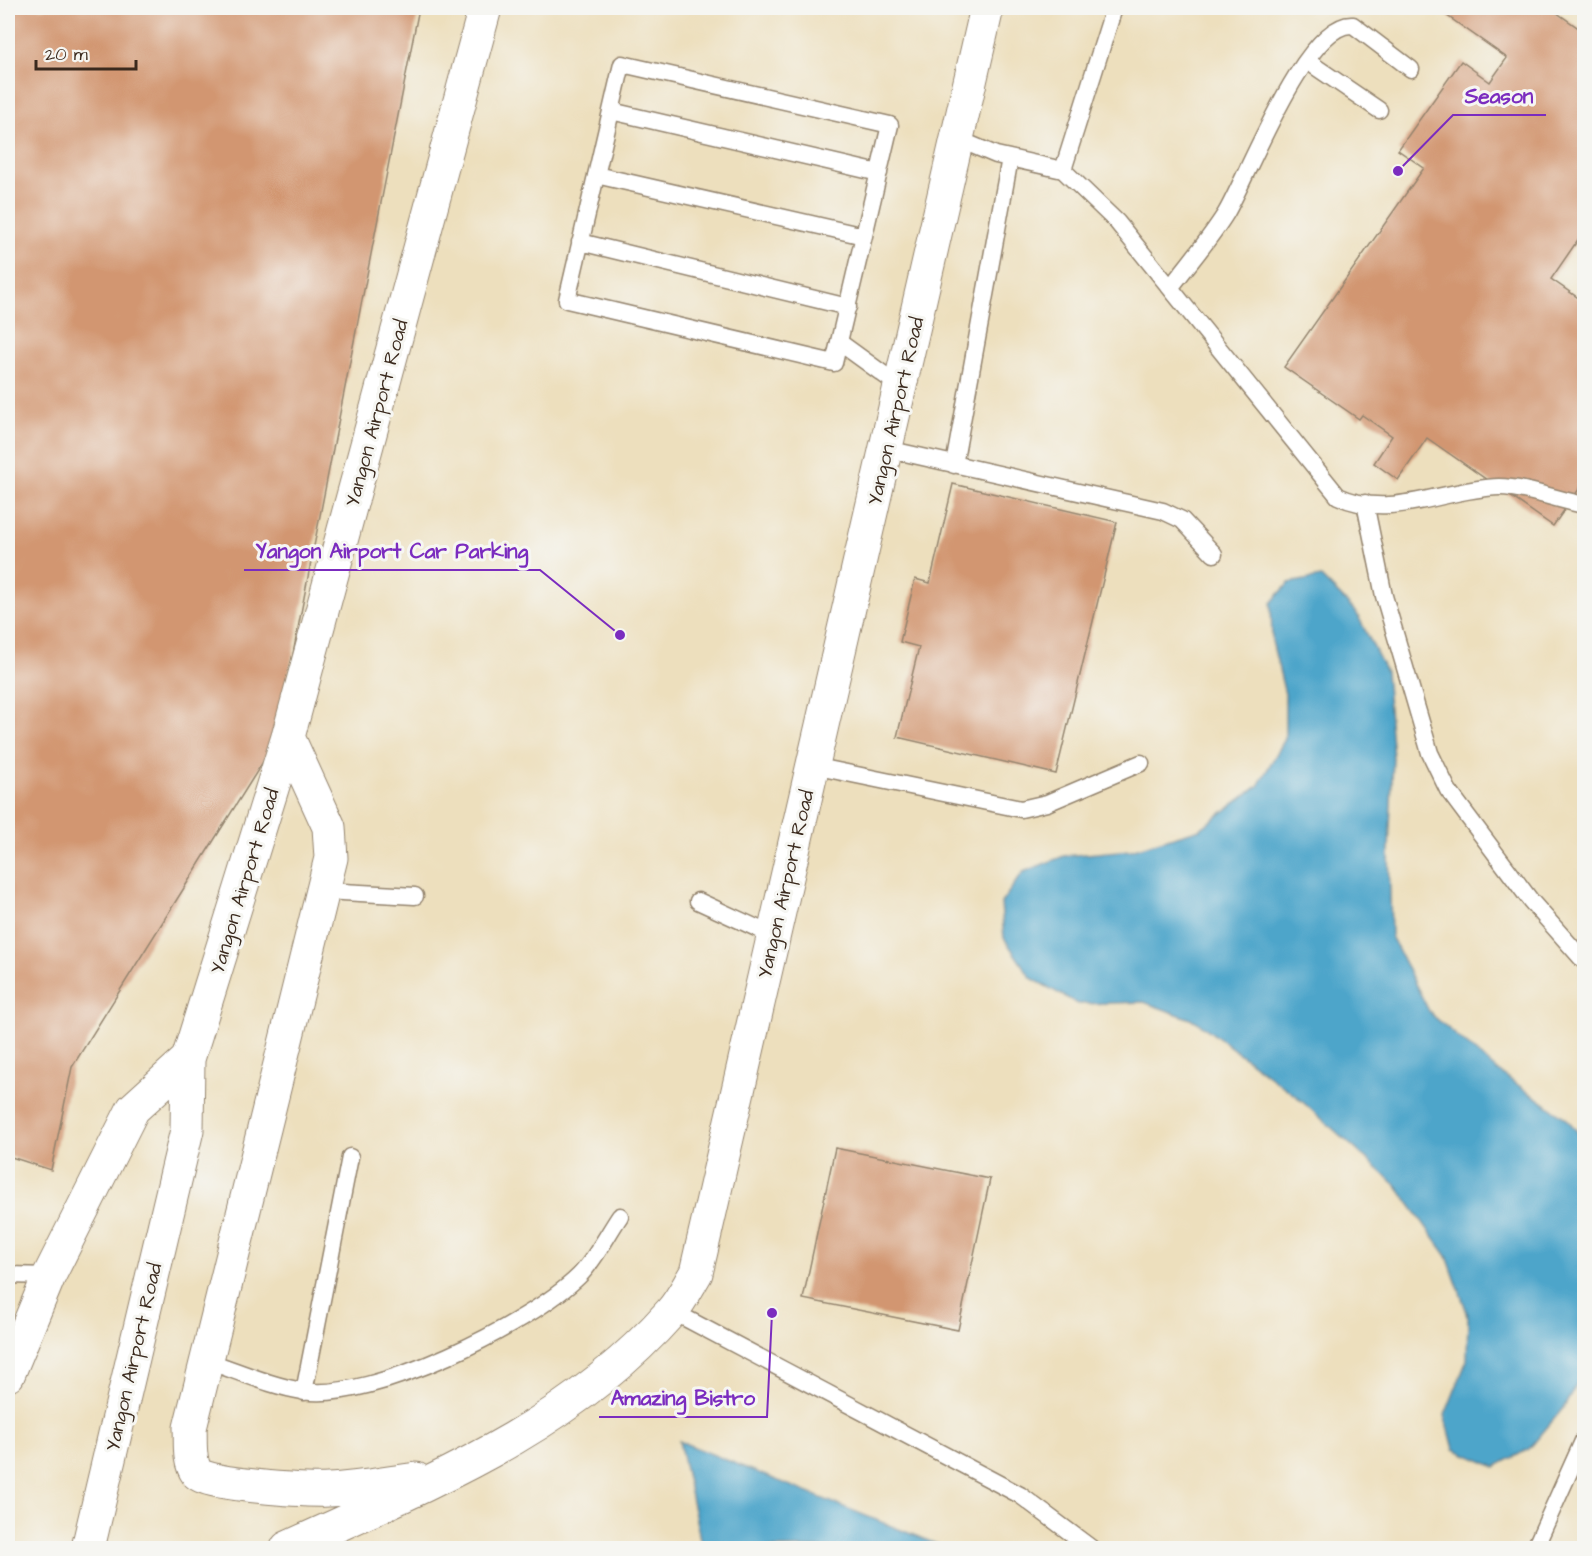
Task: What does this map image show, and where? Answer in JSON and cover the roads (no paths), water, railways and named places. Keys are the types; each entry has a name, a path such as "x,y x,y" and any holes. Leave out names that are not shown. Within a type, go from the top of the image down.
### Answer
{"main road":[{"name":"Yangon Airport Road","path":"88,1548 187,1130 188,1059 288,737 485,8"},
{"name":"Yangon Airport Road","path":"287,1548 446,1476 547,1420 625,1356 672,1311 696,1274 987,8"},
{"path":"288,737 329,828 331,858 190,1428 191,1458 197,1473 205,1479 328,1490 446,1476"},
{"path":"8,1375 49,1276 133,1109 188,1059"}],"lane":[{"path":"1063,170 1114,8"},
{"path":"1171,287 1226,213 1278,106 1307,61 1329,36 1348,24 1353,25 1411,69"},
{"path":"1307,61 1379,110"},
{"path":"622,64 890,125 834,363 567,300 610,111 622,64"},
{"path":"610,111 879,173"},
{"path":"958,139 1010,158 1063,170 1117,222 1171,287 1328,488 1350,502 1399,505 1439,499 1474,489 1502,487 1584,505"},
{"path":"954,465 1010,158"},
{"path":"596,175 864,236"},
{"path":"580,242 848,307"},
{"path":"839,342 901,387"},
{"path":"887,449 1163,511 1182,520 1214,554"},
{"path":"1365,503 1384,596 1430,753 1448,790 1531,901 1584,961"},
{"path":"813,766 1021,809 1047,803 1141,764"},
{"path":"324,891 415,896"},
{"path":"698,902 774,936"},
{"path":"304,1392 350,1156"},
{"path":"207,1361 304,1392 351,1389 386,1381 460,1352 531,1312 580,1276 620,1216"},
{"path":"8,1275 49,1276"},
{"path":"672,1311 1020,1495 1091,1548"},
{"path":"1535,1548 1584,1439"}],"water":[{"path":"1321,577 1356,612 1386,672 1393,758 1389,850 1391,936 1430,1013 1498,1071 1567,1119 1584,1140 1584,1371 1564,1407 1529,1449 1495,1467 1454,1449 1445,1415 1467,1360 1468,1315 1447,1256 1396,1185 1296,1096 1196,1021 1144,1002 1078,1004 1031,978 1004,938 1001,903 1023,872 1064,856 1131,850 1200,829 1258,786 1285,739 1285,694 1272,641 1271,603 1289,583"},
{"path":"679,1441 946,1548 702,1548"}],"place":[{"name":"Season","path":"1398,171"},
{"name":"Yangon Airport Car Parking","path":"620,635"},
{"name":"Amazing Bistro","path":"772,1313"}]}
